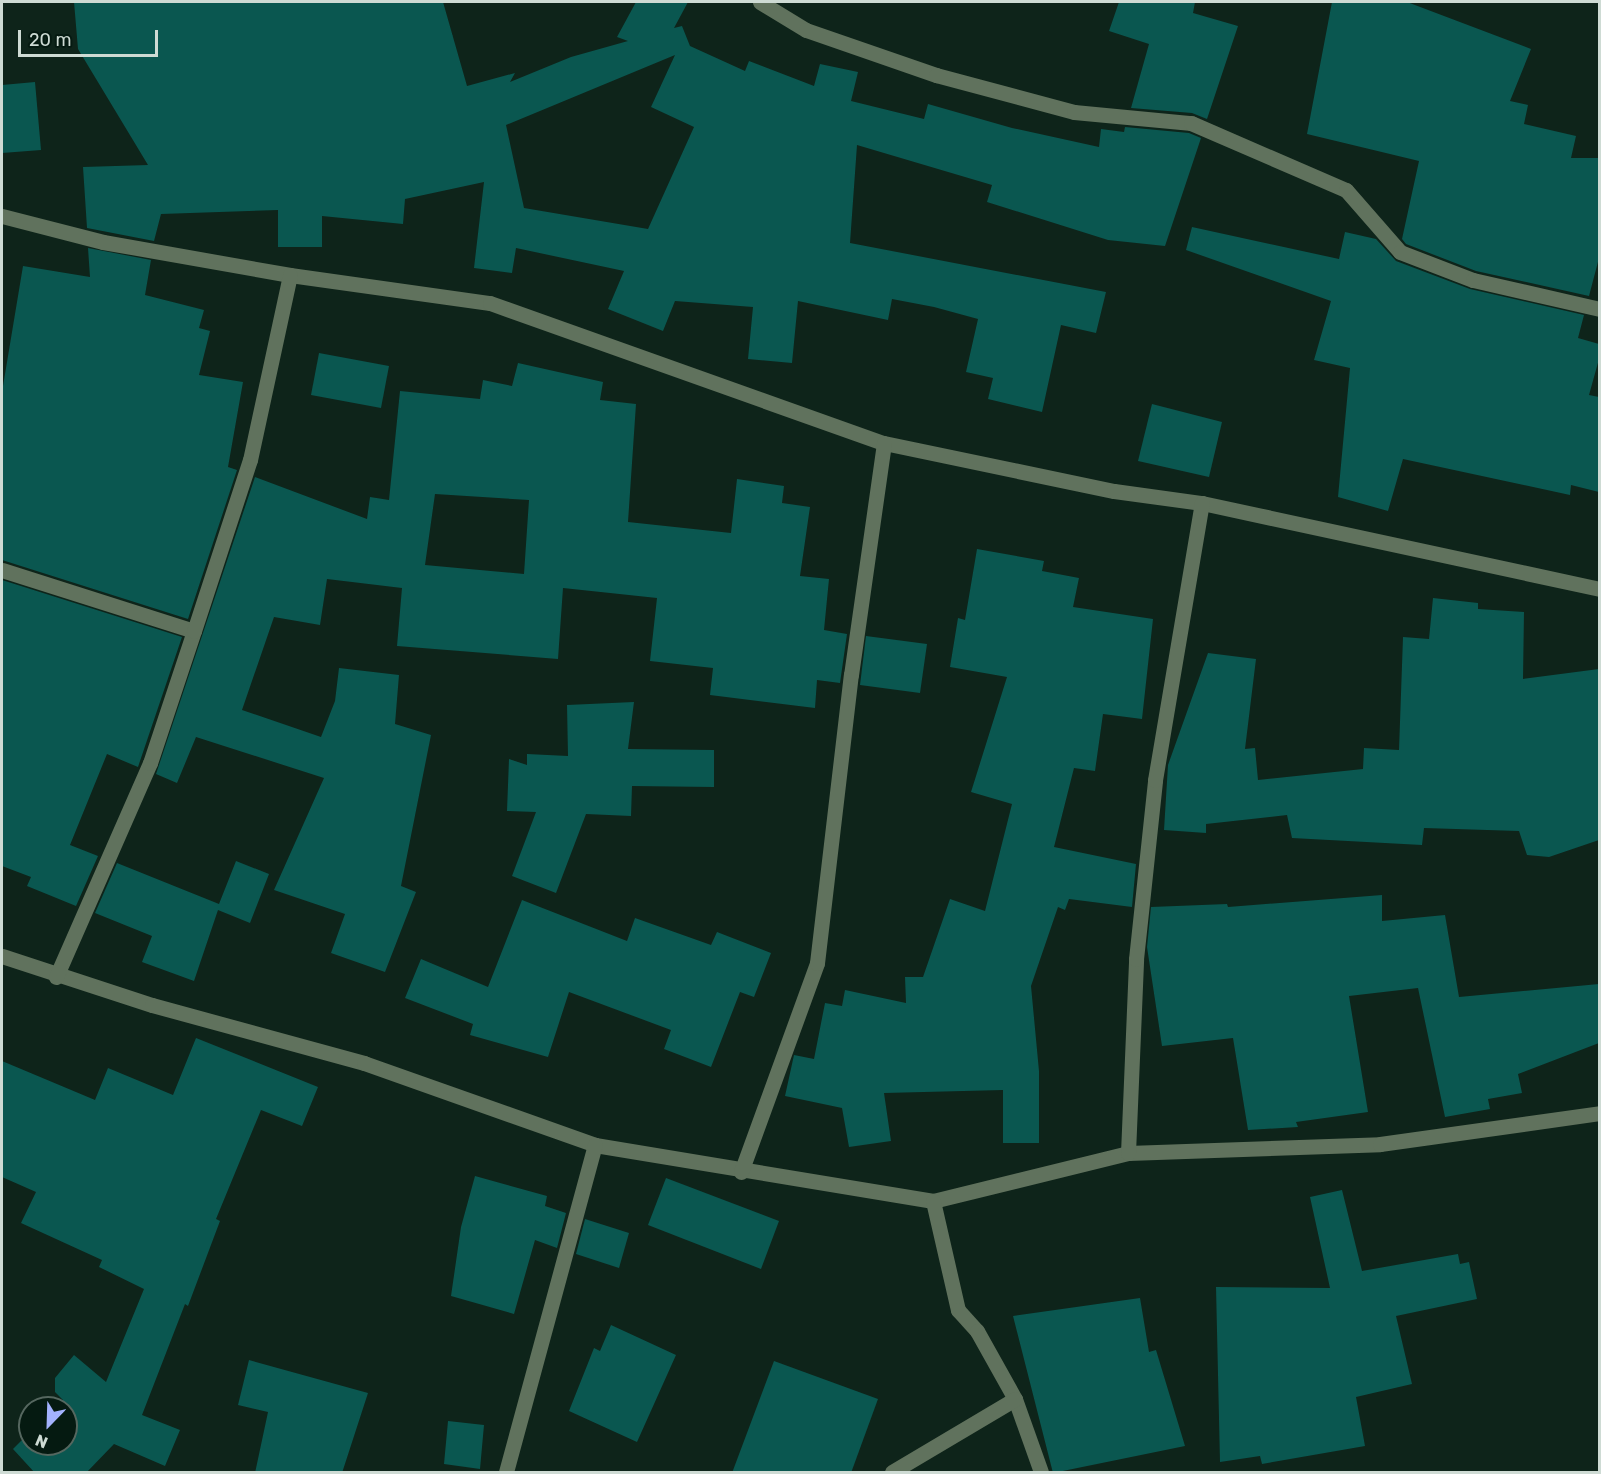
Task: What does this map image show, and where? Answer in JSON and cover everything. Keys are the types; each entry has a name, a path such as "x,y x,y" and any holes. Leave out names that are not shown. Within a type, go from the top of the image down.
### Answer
{"street":[{"path":"760,2 806,30 936,75 1074,112 1191,123 1346,190 1400,252 1473,280 1599,309"},
{"path":"2,216 103,242 290,275 490,303 884,443 1114,491 1202,503 1599,589"},
{"path":"56,977 150,763 194,631 250,460 290,275"},
{"path":"741,1172 817,963 850,675 884,443"},
{"path":"1128,1153 1136,958 1154,792 1202,503"},
{"path":"2,570 194,631"},
{"path":"2,956 56,977 364,1063 595,1144 741,1172 933,1201 1128,1153 1380,1144 1599,1113"},
{"path":"506,1473 595,1144"},
{"path":"933,1201 958,1310 977,1331 1015,1399 1041,1473"},
{"path":"892,1473 1015,1399"}],"building":[{"path":"74,2 443,2 467,86 515,73 510,82 571,57 628,41 617,37 636,2 688,2 674,28 682,26 690,46 745,71 749,61 814,86 820,64 858,72 851,101 924,119 928,104 1012,128 1099,147 1101,129 1124,132 1125,127 1189,133 1201,138 1165,246 1108,240 987,202 992,185 857,145 850,243 1106,292 1096,333 1061,325 1042,412 988,399 993,378 966,372 978,319 934,307 892,299 888,320 798,301 792,363 748,359 753,307 675,301 663,331 608,309 624,271 516,248 512,273 474,268 484,182 405,199 403,224 322,216 322,247 278,247 278,210 161,214 154,241 87,228 83,167 148,165 78,49","holes":["675,55 651,107 694,127 648,229 524,208 506,125"]},
{"path":"1119,2 1195,2 1193,13 1238,26 1207,119 1192,113 1131,108 1149,44 1109,31"},
{"path":"1332,2 1407,2 1531,49 1510,101 1528,105 1524,124 1576,136 1571,158 1599,158 1599,258 1589,296 1476,271 1406,244 1402,239 1419,161 1307,134"},
{"path":"35,82 41,150 2,153 2,85"},
{"path":"1192,227 1339,259 1345,232 1376,239 1396,261 1470,289 1584,315 1578,338 1599,344 1599,359 1589,395 1599,397 1599,492 1571,485 1570,495 1403,459 1388,511 1338,497 1350,368 1314,360 1331,301 1186,250"},
{"path":"88,248 151,260 145,295 204,310 199,328 210,331 199,375 243,382 228,467 237,470 188,619 2,560 2,392 23,266 90,277"},
{"path":"319,353 389,366 381,408 311,395"},
{"path":"518,363 603,382 600,400 636,404 628,522 731,533 737,479 784,486 782,503 810,507 800,576 829,579 824,630 847,634 840,683 817,680 815,708 710,695 713,668 650,661 657,598 563,588 558,659 397,646 402,588 327,579 320,625 274,617 242,710 321,737 335,701 339,668 399,675 395,724 431,735 401,886 416,892 385,972 331,953 345,914 274,890 324,778 196,737 177,783 156,774 255,477 367,519 370,497 389,500 400,391 480,399 483,380 512,386","holes":["435,494 529,500 524,574 425,565"]},
{"path":"1152,404 1222,422 1209,477 1138,461"},
{"path":"977,549 1044,561 1042,571 1079,578 1073,607 1153,619 1142,719 1103,714 1095,771 1074,768 1054,847 1136,864 1132,907 1069,899 1065,910 1058,907 1031,986 1039,1071 1039,1143 1003,1143 1003,1090 884,1093 891,1141 849,1147 842,1108 785,1096 794,1055 814,1059 825,1003 842,1006 845,990 906,1003 905,977 923,977 950,899 985,911 1012,804 971,792 1007,677 950,667 958,618 965,620"},
{"path":"2,580 182,637 138,767 107,754 70,845 98,856 76,906 27,886 31,877 2,866"},
{"path":"1433,598 1478,603 1478,609 1524,612 1523,679 1599,669 1599,840 1549,857 1527,855 1519,831 1424,828 1422,845 1292,838 1287,815 1206,824 1206,833 1164,830 1168,765 1208,653 1256,659 1245,749 1255,748 1258,780 1363,769 1364,748 1399,750 1403,637 1429,639"},
{"path":"866,636 927,644 920,693 860,685"},
{"path":"634,702 628,749 714,750 714,787 632,786 631,816 586,814 556,893 512,876 536,812 507,811 509,759 527,765 527,754 568,756 567,705"},
{"path":"236,861 269,874 250,923 218,910 194,981 142,962 152,936 95,913 117,863 219,904"},
{"path":"1382,895 1382,921 1445,915 1459,997 1599,984 1599,1043 1518,1074 1522,1093 1488,1099 1490,1109 1445,1117 1418,988 1349,996 1368,1112 1296,1122 1298,1127 1248,1130 1233,1038 1162,1046 1147,947 1151,907 1227,904 1228,907"},
{"path":"522,900 627,941 635,918 711,945 717,932 771,953 754,997 740,992 711,1067 664,1049 671,1030 569,992 548,1057 470,1035 473,1024 405,998 421,959 488,987"},
{"path":"196,1038 318,1087 302,1126 261,1110 216,1219 220,1221 188,1306 185,1304 142,1415 180,1430 165,1466 114,1444 86,1473 35,1473 19,1456 78,1456 78,1396 59,1396 55,1392 55,1378 74,1355 106,1382 144,1289 99,1267 102,1260 21,1223 36,1192 2,1177 2,1061 95,1100 108,1068 173,1095"},
{"path":"475,1176 547,1196 545,1206 566,1213 557,1248 535,1240 514,1314 451,1296 461,1227"},
{"path":"666,1178 779,1221 761,1269 648,1225"},
{"path":"1342,1190 1362,1271 1458,1254 1460,1264 1469,1262 1477,1299 1396,1316 1412,1384 1356,1397 1365,1446 1262,1464 1260,1456 1220,1462 1216,1287 1330,1288 1310,1197"},
{"path":"585,1219 629,1233 619,1268 576,1254"},
{"path":"1140,1298 1149,1352 1156,1350 1185,1446 1053,1473 1013,1316"},
{"path":"611,1325 676,1355 637,1442 569,1411 594,1348 600,1351"},
{"path":"249,1360 368,1393 342,1473 255,1473 268,1412 238,1405"},
{"path":"774,1361 878,1399 851,1473 732,1473"},
{"path":"448,1421 484,1425 480,1469 444,1464"},
{"path":"18,1444 18,1454 13,1449"}]}
